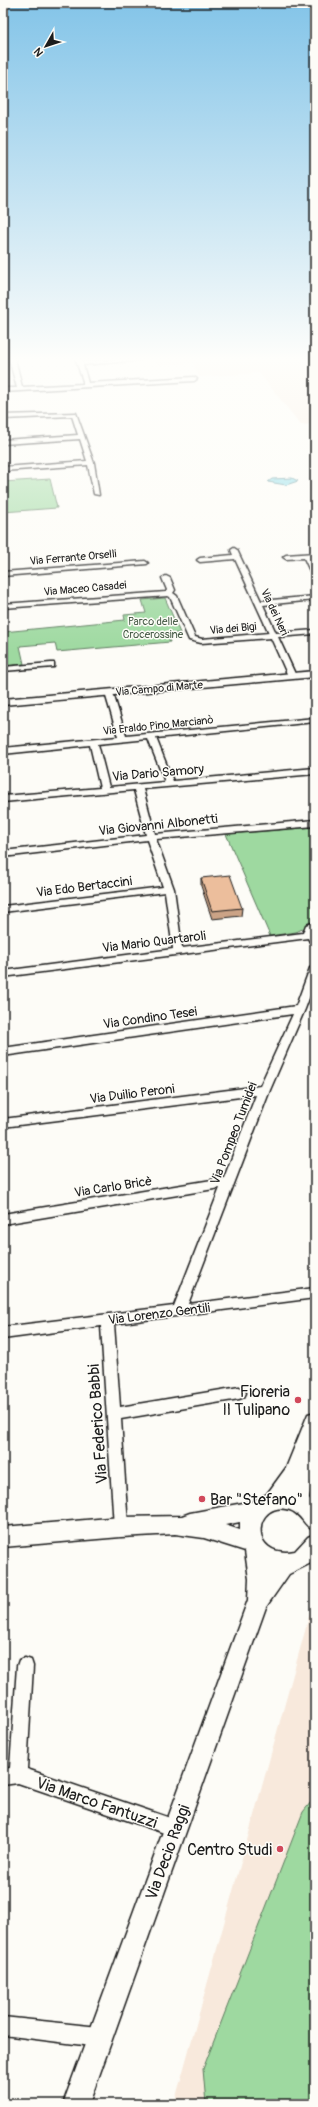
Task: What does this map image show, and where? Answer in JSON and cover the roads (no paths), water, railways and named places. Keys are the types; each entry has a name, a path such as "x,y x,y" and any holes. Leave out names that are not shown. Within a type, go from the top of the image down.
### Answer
{"main road":[{"name":"Via Campo di Marte","path":"3,702 315,674"},
{"name":"Via Decio Raggi","path":"258,1601 259,1579 250,1528 252,1518 292,1476 305,1448 315,1420"},
{"name":"Via Decio Raggi","path":"266,1505 282,1499 309,1510 305,1448"},
{"path":"175,1525 266,1505"},
{"path":"3,1537 121,1527 175,1525 204,1528 254,1544 262,1553 272,1559 283,1562 295,1561"},
{"name":"Via Decio Raggi","path":"76,2104 258,1601 282,1567 307,1555 315,1544"}],"street":[{"path":"89,456 97,494"},
{"path":"3,469 91,463"},
{"name":"Via dei Neri","path":"234,550 292,676"},
{"path":"286,557 315,555"},
{"path":"306,556 315,573"},
{"path":"200,560 237,557"},
{"name":"Via Ferrante Orselli","path":"3,574 145,563"},
{"path":"166,578 170,590 169,594"},
{"name":"Via Maceo Casadei","path":"3,606 169,594"},
{"name":"Via dei Bigi","path":"169,594 173,596 192,638 201,641 315,632"},
{"path":"258,603 315,598"},
{"path":"3,669 51,665"},
{"path":"110,693 123,740"},
{"name":"Via Eraldo Pino Marcianò","path":"3,751 152,738 315,720"},
{"path":"152,738 170,784"},
{"path":"94,743 105,790"},
{"name":"Via Dario Samory","path":"3,799 315,771"},
{"path":"138,787 151,837 169,889 178,952"},
{"name":"Via Giovanni Albonetti","path":"3,854 151,837 315,823"},
{"name":"Via Edo Bertaccini","path":"3,909 169,889"},
{"path":"312,938 308,930 315,925"},
{"name":"Via Mario Quartaroli","path":"3,974 178,952 312,938"},
{"name":"Via Pompeo Tumidei","path":"179,1310 264,1090 300,1010 315,968"},
{"name":"Via Condino Tesei","path":"3,1052 300,1010"},
{"name":"Via Duilio Peroni","path":"3,1122 264,1090"},
{"name":"Via Carlo Bricè","path":"3,1219 228,1182"},
{"name":"Via Lorenzo Gentili","path":"3,1333 315,1293"},
{"name":"Via Federico Babbi","path":"107,1319 121,1527"},
{"path":"113,1414 239,1393"},
{"path":"305,1448 315,1473"},
{"name":"Via Marco Fantuzzi","path":"26,1666 10,1776 176,1828"},
{"path":"3,2026 99,2037"}],"water":[{"path":"292,478 298,481 286,485 268,482 272,479"}],"place":[{"name":"Fioreria Il Tulipano","path":"298,1400"},
{"name":"Bar \"Stefano\"","path":"202,1499"},
{"name":"Centro Studi","path":"280,1849"}],"park label":[{"name":"Parco delle Crocerossine","path":"153,627"}]}
